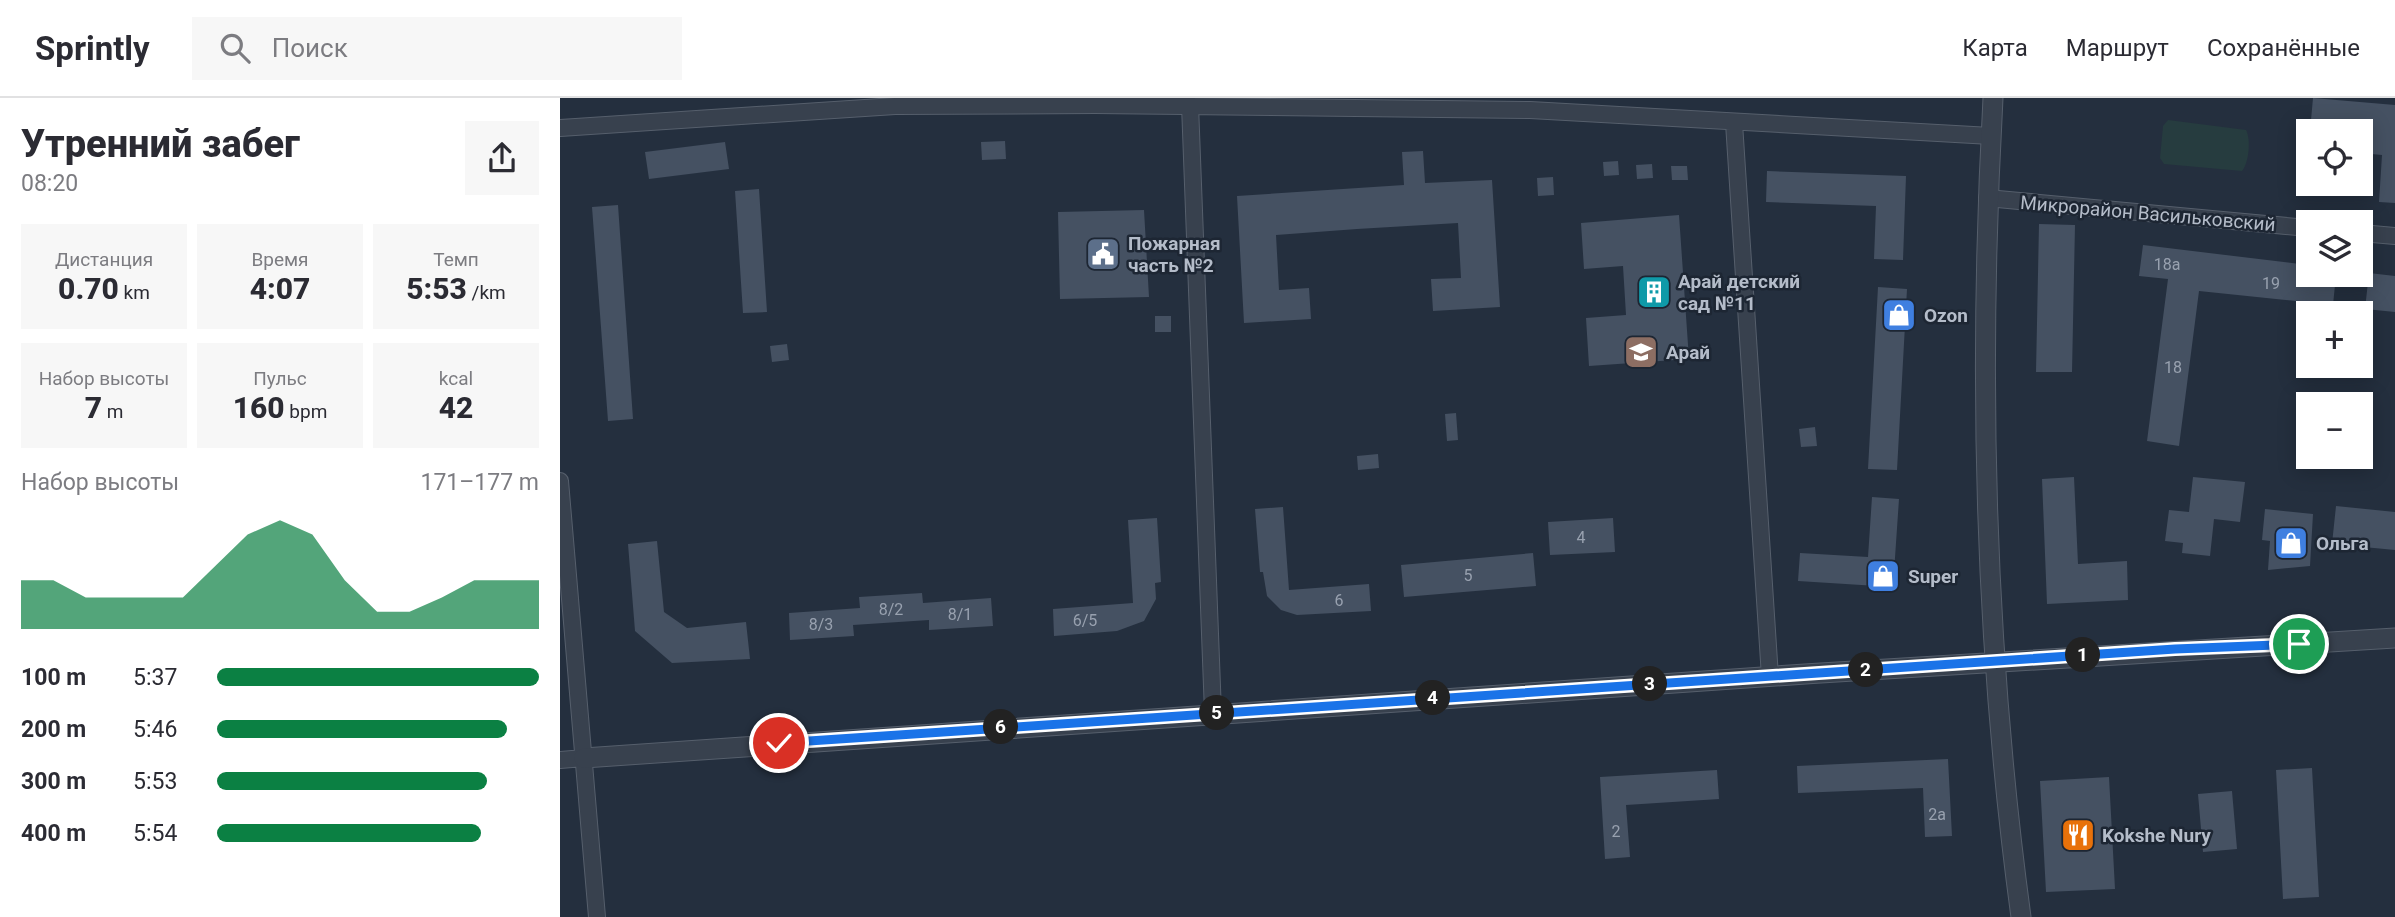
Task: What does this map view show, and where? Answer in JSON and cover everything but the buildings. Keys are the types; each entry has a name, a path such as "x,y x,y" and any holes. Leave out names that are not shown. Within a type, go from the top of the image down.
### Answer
{"street":[{"path":"1993,98 1987,198 1987,500 1993,662 2021,917"},
{"path":"560,128 811,104 1531,104 1734,123 1991,136"},
{"path":"1190,105 1213,713"},
{"path":"1734,123 1770,677"},
{"name":"Микрорайон Васильковский","path":"1987,198 2296,227"},
{"path":"2373,234 2395,236"},
{"path":"560,481 597,917"},
{"path":"560,760 1213,713 2395,638"}],"green space":[{"path":"2168,120 2246,130 2248,151 2242,171 2164,164 2160,158 2163,126"}],"place":[{"name":"Пожарная часть №2","path":"1103,254"},
{"name":"Арай детский сад №11","path":"1654,292"},
{"name":"Ozon","path":"1899,315"},
{"name":"Арай","path":"1641,352"},
{"name":"Ольга","path":"2291,543"},
{"name":"Super","path":"1883,576"},
{"name":"Kokshe Nury","path":"2078,835"}],"route":[{"path":"779,743 2175,649 2299,644"}]}
